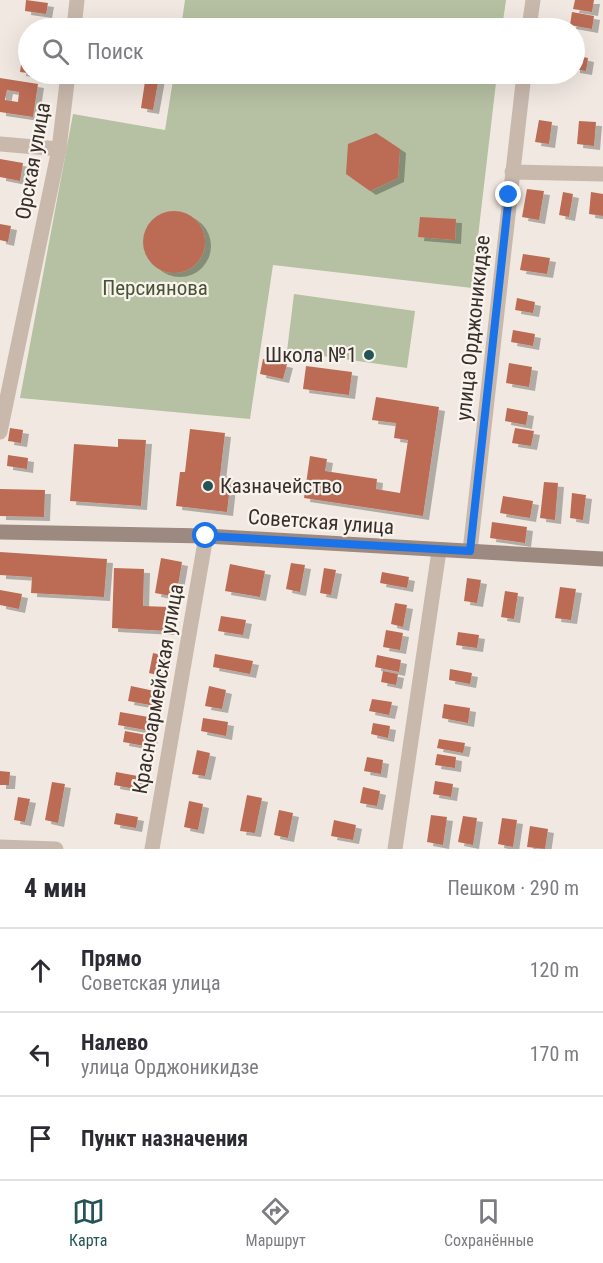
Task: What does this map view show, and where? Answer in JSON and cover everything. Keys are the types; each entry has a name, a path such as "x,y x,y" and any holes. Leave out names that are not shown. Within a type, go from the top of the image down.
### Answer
{"street":[{"path":"75,18 77,0"},
{"path":"530,18 533,0"},
{"name":"Орская улица","path":"0,432 59,149 67,84"},
{"name":"улица Орджоникидзе","path":"470,551 523,84"},
{"path":"0,144 59,149"},
{"path":"512,171 603,174"},
{"name":"Советская улица","path":"0,532 206,536 603,559"},
{"name":"Красноармейская улица","path":"152,849 206,536"},
{"path":"395,849 439,550"},
{"path":"0,847 56,849"}],"green space":[{"path":"185,0 506,0 503,18 182,18"},
{"name":"Персиянова","path":"172,84 496,84 472,288 273,265 250,419 20,398 73,114 165,130"},
{"path":"294,294 415,311 407,368 287,351"}],"building":[{"path":"26,0 48,3 46,14 25,11"},
{"path":"575,0 594,0 592,12 573,9"},
{"path":"572,12 594,16 592,29 585,28 585,18 571,18"},
{"path":"585,57 588,58 585,71"},
{"path":"0,78 18,81 18,84 38,84 33,117 0,112","holes":["7,90 19,92 18,102 5,100"]},
{"path":"145,84 158,84 153,110 141,108"},
{"path":"539,120 552,122 549,144 535,142"},
{"path":"579,121 596,122 594,146 577,144"},
{"path":"376,133 400,149 398,178 370,191 346,174 348,144"},
{"path":"0,159 23,163 20,181 0,177"},
{"path":"527,189 544,191 539,220 522,217"},
{"path":"563,192 573,194 569,217 559,215"},
{"path":"591,192 603,194 603,216 589,214"},
{"path":"168,211 180,211 196,220 203,230 205,242 203,254 196,264 180,273 168,273 157,268 148,259 143,248 143,236 148,225 157,216"},
{"path":"420,217 456,219 455,240 418,237"},
{"path":"0,224 11,226 8,242 0,240"},
{"path":"523,254 550,258 547,274 520,270"},
{"path":"517,298 535,302 533,313 515,310"},
{"path":"513,330 535,334 533,346 511,342"},
{"path":"263,359 287,364 283,379 260,374"},
{"path":"509,363 532,367 529,387 506,383"},
{"path":"306,366 352,372 349,395 303,389"},
{"path":"376,397 439,407 423,516 304,498 310,456 327,459 325,471 377,479 376,489 400,493 408,440 394,438 396,423 372,420"},
{"path":"507,408 528,412 526,425 505,421"},
{"path":"10,428 23,430 21,443 8,441"},
{"path":"515,428 534,431 531,446 512,443"},
{"path":"190,429 225,433 220,476 231,477 227,512 176,506 180,472 185,472"},
{"path":"118,439 146,440 141,506 70,501 74,444 118,447"},
{"path":"8,455 28,458 27,469 7,466"},
{"path":"544,482 558,483 555,520 540,518"},
{"path":"0,489 45,490 44,517 0,516"},
{"path":"572,493 586,495 583,520 570,518"},
{"path":"503,496 533,501 530,518 500,513"},
{"path":"492,522 527,527 525,543 490,538"},
{"path":"0,552 107,559 104,597 31,593 32,577 0,575"},
{"path":"161,558 182,562 176,597 155,593"},
{"path":"291,563 305,565 300,592 286,589"},
{"path":"230,564 265,571 260,597 225,591"},
{"path":"114,568 144,569 143,606 169,607 168,631 112,628"},
{"path":"324,568 336,570 331,595 320,593"},
{"path":"382,572 409,577 407,588 380,583"},
{"path":"467,578 481,580 477,603 464,601"},
{"path":"560,587 576,589 571,620 555,618"},
{"path":"0,590 22,594 19,609 0,605"},
{"path":"505,591 518,593 514,619 501,617"},
{"path":"395,603 407,605 403,627 391,624"},
{"path":"221,616 246,620 243,635 218,631"},
{"path":"386,630 403,633 400,650 383,647"},
{"path":"458,632 479,635 477,648 456,645"},
{"path":"153,653 166,656 162,676 149,673"},
{"path":"215,654 253,661 250,674 213,667"},
{"path":"377,655 401,660 399,672 375,667"},
{"path":"450,669 472,673 470,684 449,680"},
{"path":"383,671 398,674 396,685 381,682"},
{"path":"131,686 159,692 156,706 128,701"},
{"path":"209,686 226,690 222,709 205,706"},
{"path":"372,699 392,702 389,715 369,711"},
{"path":"444,704 470,708 468,723 442,718"},
{"path":"120,712 154,718 151,731 118,725"},
{"path":"203,718 228,722 226,736 201,731"},
{"path":"373,723 390,726 388,738 371,734"},
{"path":"125,731 152,736 150,747 123,742"},
{"path":"439,739 465,743 463,753 437,748"},
{"path":"197,750 210,753 205,776 192,774"},
{"path":"437,754 456,757 455,768 435,765"},
{"path":"367,757 383,760 381,774 364,771"},
{"path":"0,771 10,772 9,785 0,785"},
{"path":"116,772 143,777 141,790 114,785"},
{"path":"435,781 453,784 451,797 433,794"},
{"path":"52,782 65,784 58,823 45,820"},
{"path":"363,787 380,791 377,806 360,803"},
{"path":"247,795 262,798 255,833 240,831"},
{"path":"18,797 30,799 25,822 14,820"},
{"path":"189,801 203,804 198,830 184,827"},
{"path":"279,810 293,813 288,838 274,835"},
{"path":"116,813 138,817 136,828 114,824"},
{"path":"431,815 447,817 443,845 427,842"},
{"path":"463,816 477,818 473,845 458,842"},
{"path":"502,818 517,820 513,847 498,844"},
{"path":"334,820 356,825 353,840 331,836"},
{"path":"530,826 548,829 545,849 527,847"}],"place":[{"name":"Школа №1","path":"369,355"},
{"name":"Казначейство","path":"208,486"}],"route":[{"path":"206,536 470,551 509,195"}]}
